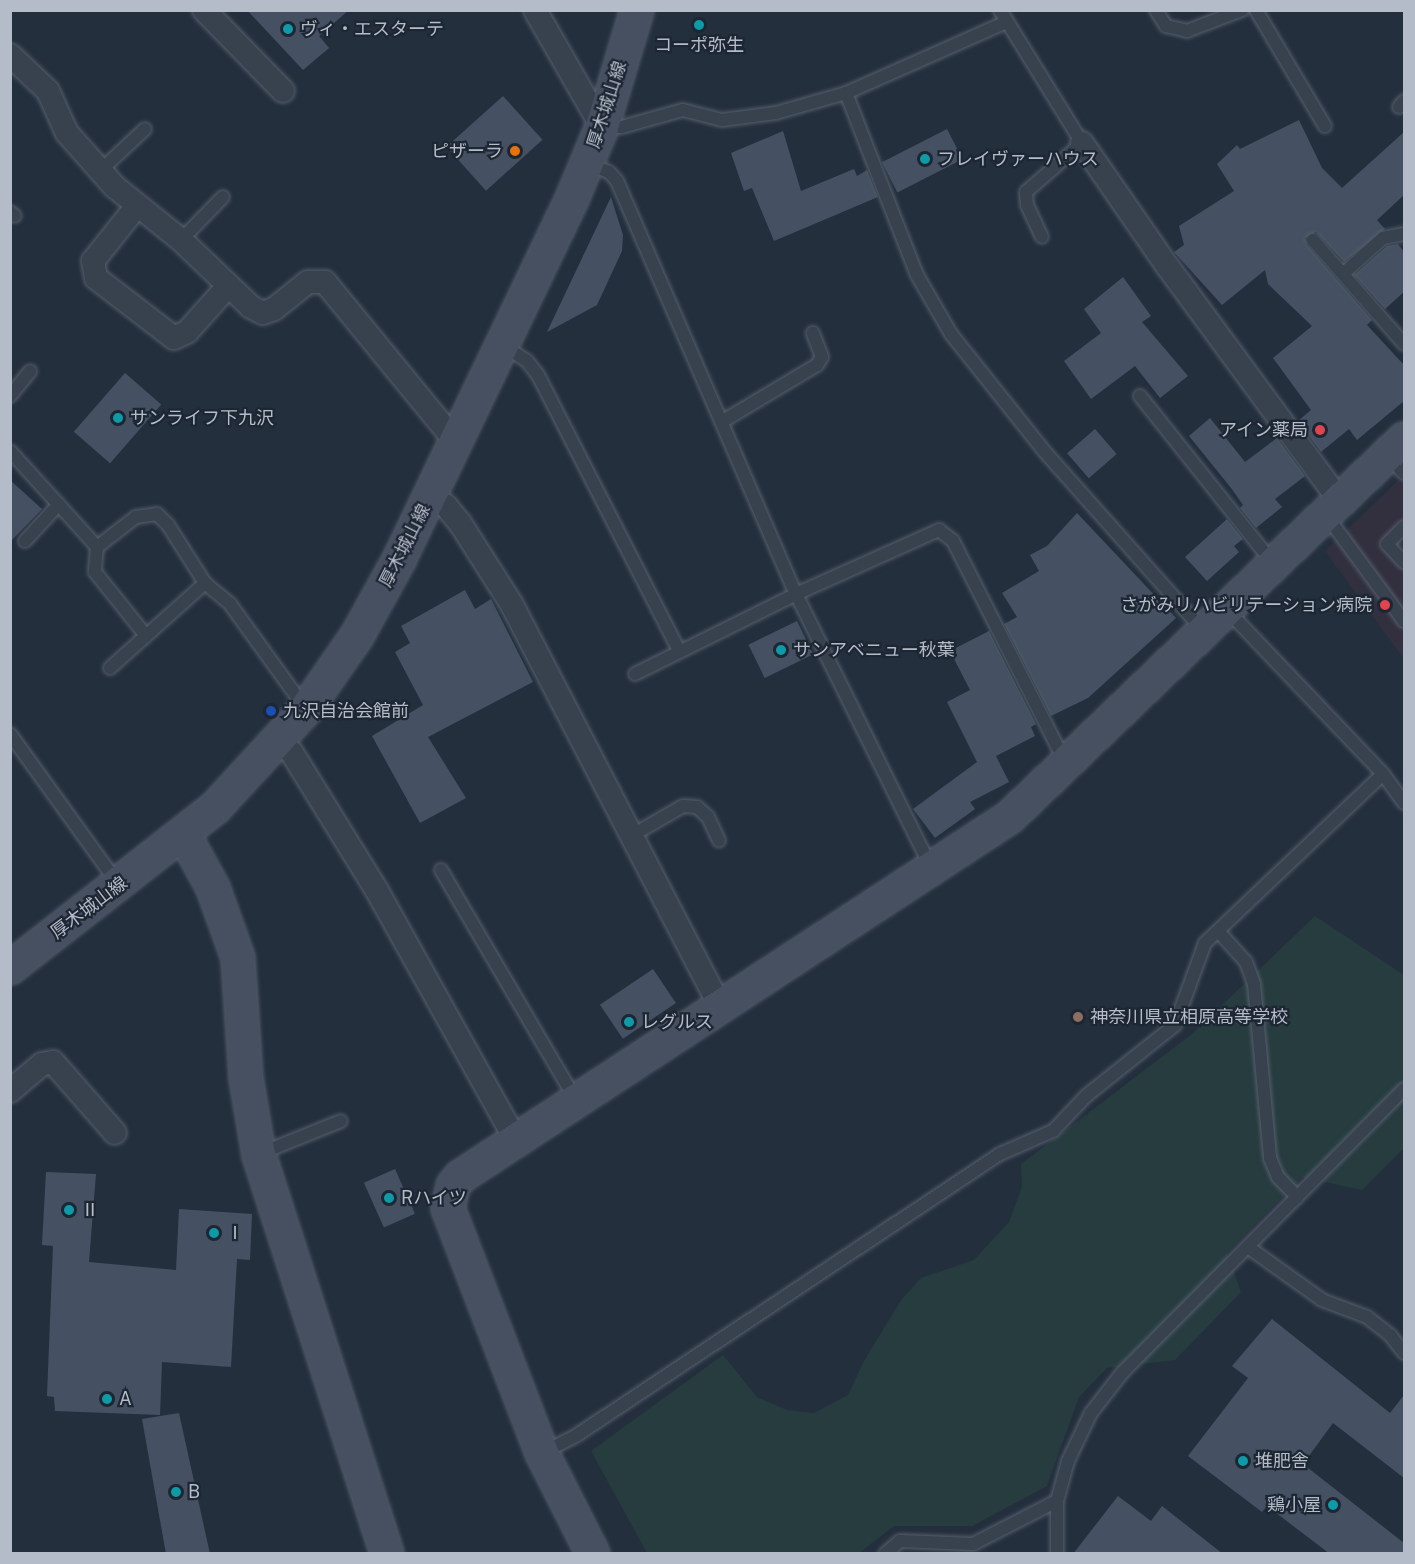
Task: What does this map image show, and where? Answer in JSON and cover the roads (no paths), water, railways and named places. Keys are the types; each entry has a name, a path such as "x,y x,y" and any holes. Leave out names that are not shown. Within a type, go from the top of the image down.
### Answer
{"street":[{"path":"204,10 283,91"},
{"path":"535,10 602,127"},
{"name":"厚木城山線","path":"10,968 184,835 306,709 357,636 430,497 588,164 602,127 637,10"},
{"path":"10,55 48,91 67,134 136,207 182,240 228,286 262,312 274,309 308,282 325,282 456,441"},
{"path":"1082,142 1333,508"},
{"path":"136,207 93,261 96,278 174,338 187,332 228,286"},
{"path":"593,1554 542,1453 448,1208 453,1186 460,1177 1010,817 1333,508 1399,456"},
{"path":"430,497 446,506 460,523 513,605 720,1007"},
{"path":"279,739 292,753 376,889 516,1141"},
{"path":"184,835 213,888 237,958 246,1078 259,1155 387,1554"},
{"path":"10,1091 42,1064 53,1062 114,1132"}],"lane":[{"path":"1000,10 1082,142 1026,192 1027,206 1042,237"},
{"path":"1156,10 1166,26 1187,31 1242,10"},
{"path":"1256,10 1325,126"},
{"path":"602,127 622,127 683,110 722,120 739,119 846,93 1006,22"},
{"path":"846,93 917,275 951,334 1044,451 1204,631"},
{"path":"101,170 146,129"},
{"path":"588,164 609,172 617,181 723,421 795,594 932,868"},
{"path":"182,240 223,197"},
{"path":"1344,273 1383,238 1404,234"},
{"path":"1313,240 1404,344"},
{"path":"723,421 818,365 822,357 813,333"},
{"path":"503,345 527,361 538,375 679,651"},
{"path":"10,396 30,371"},
{"path":"1140,396 1274,564"},
{"path":"10,451 97,547 95,572 146,636"},
{"path":"24,541 59,504"},
{"path":"1333,508 1404,621"},
{"path":"97,547 136,517 157,514 174,534 205,583 230,604 306,709"},
{"path":"1404,527 1387,544 1404,562"},
{"path":"635,674 795,594 939,530 948,535 1065,763"},
{"path":"110,668 205,583"},
{"path":"1227,609 1383,774 1404,803"},
{"path":"10,734 119,886"},
{"path":"542,1453 577,1435 1000,1154 1053,1131 1086,1096 1175,1025 1204,943 1383,774"},
{"path":"631,836 682,806 697,807 708,817 719,841"},
{"path":"441,870 577,1101"},
{"path":"1218,931 1246,962 1254,984 1270,1158 1278,1177 1297,1197"},
{"path":"1058,1554 1057,1501 1068,1461 1091,1413 1122,1373 1404,1089"},
{"path":"259,1155 341,1121"},
{"path":"1248,1246 1312,1294 1367,1317 1390,1335 1404,1353"},
{"path":"885,1554 900,1541 973,1544 1057,1501"}],"place":[{"name":"コーポ弥生","path":"699,25"},
{"name":"ヴィ・エスターテ","path":"288,29"},
{"name":"ピザーラ","path":"515,151"},
{"name":"フレイヴァーハウス","path":"925,159"},
{"name":"サンライフ下九沢","path":"118,418"},
{"name":"アイン薬局","path":"1320,430"},
{"name":"さがみリハビリテーション病院","path":"1385,605"},
{"name":"サンアベニュー秋葉","path":"781,650"},
{"name":"九沢自治会館前","path":"271,711"},
{"name":"神奈川県立相原高等学校","path":"1078,1017"},
{"name":"レグルス","path":"629,1022"},
{"name":"Rハイツ","path":"389,1198"},
{"name":"Ⅱ","path":"69,1210"},
{"name":"Ⅰ","path":"214,1233"},
{"name":"A","path":"107,1399"},
{"name":"堆肥舎","path":"1243,1461"},
{"name":"B","path":"176,1492"},
{"name":"鶏小屋","path":"1333,1505"}]}
